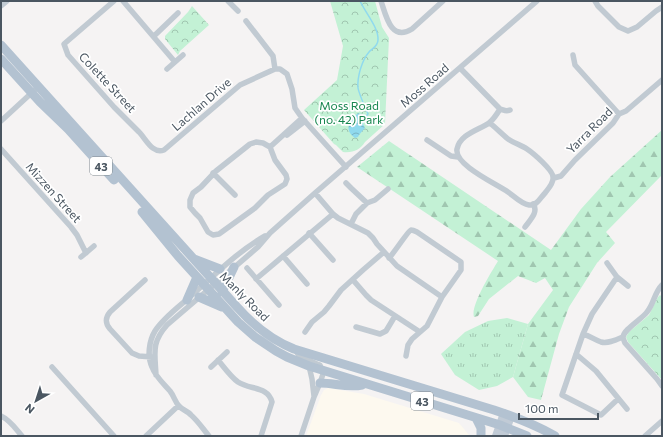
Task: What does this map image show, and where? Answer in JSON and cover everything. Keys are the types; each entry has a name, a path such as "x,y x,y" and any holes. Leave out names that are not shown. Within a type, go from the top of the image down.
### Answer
{"main road":[{"name":"Manly Road","path":"1,45 35,90 139,208 197,277 222,292 245,317 278,341 294,349 507,415 536,426 555,436"},
{"name":"Manly Road","path":"1,59 35,90 193,259 225,308 238,322 261,341 287,357 322,371 476,418 504,430 527,436"},
{"path":"193,259 220,269"},
{"path":"222,292 234,267"},
{"path":"187,300 197,277"},
{"path":"199,297 225,308"},
{"path":"320,383 355,387 367,385"},
{"path":"496,436 504,430 507,415"},
{"path":"476,418 481,428 481,436"}],"street":[{"path":"1,6 7,1"},
{"name":"Colette Street","path":"114,1 64,44 68,55 114,107 154,149 160,152"},
{"path":"123,1 175,62"},
{"path":"228,1 238,11"},
{"path":"381,1 386,19 393,30 400,33 407,32 412,29 443,1"},
{"name":"Moss Road","path":"209,284 234,267 258,247 270,233 537,1"},
{"path":"595,1 619,28 628,31 637,27 662,7"},
{"path":"154,36 178,13"},
{"path":"246,21 273,56 275,68 280,69 287,74 292,89 295,108 346,167"},
{"path":"167,69 183,55"},
{"path":"573,56 575,65 618,114"},
{"name":"Lachlan Drive","path":"160,152 240,85 275,68"},
{"path":"460,68 500,108 505,111 510,110"},
{"name":"Yarra Road","path":"533,204 537,203 554,178 561,176 569,166 613,123 618,114 626,111 662,80"},
{"path":"1,120 35,90"},
{"path":"500,108 490,123 469,134 463,139 457,148 457,154 466,165 482,177 508,192 523,203 528,205 533,204 535,207 535,212 525,227"},
{"path":"270,147 304,120"},
{"path":"490,123 507,138 532,153 551,172 554,178"},
{"path":"427,140 451,156 458,156"},
{"path":"256,142 263,143 270,147 275,160 286,175 287,179 285,184 268,195 248,213 218,234 213,235 208,232 200,218 190,207 190,200 193,193 214,173 250,144 256,142"},
{"name":"Mizzen Street","path":"1,149 71,227 86,253"},
{"path":"214,173 235,196"},
{"path":"346,183 367,203"},
{"path":"351,224 356,214 367,203 375,200 388,189"},
{"path":"315,194 338,218 368,233 397,266 442,297"},
{"path":"256,279 333,214"},
{"path":"389,258 399,247 407,232 413,230 461,262 461,270 442,297 427,326 412,339 408,345 406,356"},
{"name":"Moss Road","path":"209,284 220,269 245,248 270,233"},
{"path":"309,233 333,260"},
{"path":"81,257 94,246"},
{"path":"305,332 312,322 327,309 341,290 384,252"},
{"path":"283,256 306,284"},
{"path":"607,263 617,277 628,286"},
{"path":"247,268 279,305"},
{"path":"617,277 592,314 583,334 562,395 601,415 618,400"},
{"path":"145,280 108,314 106,320 110,329 132,353 139,356 152,357"},
{"path":"353,280 371,300 420,332"},
{"path":"152,357 156,343 162,331 199,297 209,284"},
{"path":"209,284 187,300 164,320 155,331 150,342 152,367 156,375 172,393 178,406 190,414 209,436"},
{"path":"661,286 655,294 647,313 625,332 623,337 625,343 662,386"},
{"path":"356,327 380,334 386,331 395,316"},
{"path":"583,334 601,342 610,342 623,337"},
{"path":"294,349 299,356 320,366 322,371 320,383 301,436"},
{"path":"210,367 227,352"},
{"path":"576,354 596,371 618,400 627,409"},
{"path":"218,360 236,380 243,385 265,392 271,397 272,402 262,436"},
{"path":"309,366 314,397"},
{"path":"52,368 114,436"},
{"path":"146,436 178,406"},
{"path":"1,416 4,417 22,436"},
{"path":"645,436 662,421"}],"shaded area":[{"path":"328,388 364,394 459,423 470,436 306,436 321,395 324,390"}],"green space":[{"name":"Moss Road (no. 42) Park","path":"330,1 375,1 382,27 389,38 385,124 361,147 350,152 343,152 334,144 304,110 337,80 343,46"},
{"path":"192,6 209,25 180,51 178,55 165,39 165,36"},
{"path":"662,130 662,175 606,232 615,243 597,263 569,307 559,334 541,400 528,397 513,377 528,324 553,290 545,278 536,283 518,276 489,299 478,316 474,317 475,305 478,297 498,261 357,167 389,141 551,250 581,209 610,177"},
{"path":"660,295 662,297 662,380 628,342 626,337 629,332 649,315"},
{"path":"507,318 528,324 513,377 497,386 479,390 455,375 441,354 465,332 488,321"}],"water":[{"path":"358,113 364,117 363,124 365,128 358,137 355,138 349,131 349,125"}],"waterway":[{"path":"360,1 378,35 378,42 364,59 359,74 358,88 368,114 363,120"}]}
